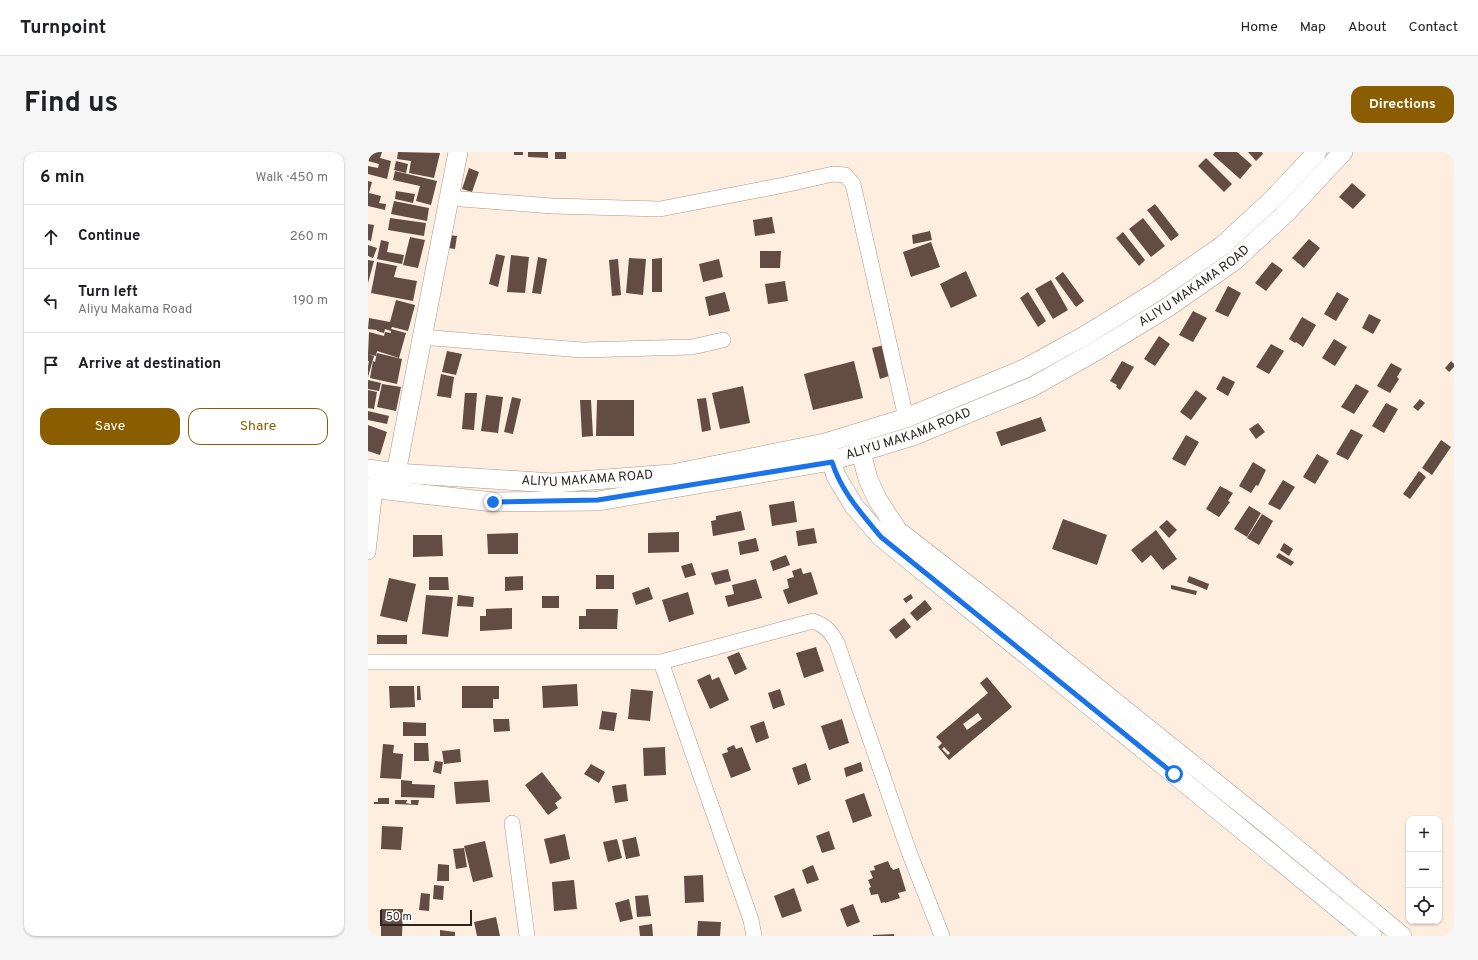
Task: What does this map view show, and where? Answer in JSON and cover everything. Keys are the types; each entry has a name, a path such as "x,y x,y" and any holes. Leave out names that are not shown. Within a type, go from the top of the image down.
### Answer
{"street":[{"path":"396,473 421,337 458,152"},
{"name":"ALIYU MAKAMA ROAD","path":"368,469 396,473 553,484 672,474 825,443 906,418 1024,369 1086,335 1157,291 1222,246 1274,198 1318,152"},
{"name":"ALIYU MAKAMA ROAD","path":"372,488 493,502 598,500 832,462 913,436 1032,386 1096,351 1168,307 1234,261 1287,212 1343,152"},
{"path":"449,198 552,206 660,209 784,186 833,174 845,175 853,184 906,418"},
{"path":"421,337 582,350 692,347 723,340"},
{"path":"856,434 868,479 877,499 898,531 1040,642 1269,826 1402,936"},
{"path":"825,443 836,476 854,506 881,537 1372,936"},
{"path":"368,552 372,488"},
{"path":"368,662 661,662 813,621 820,623 830,631 837,643 910,852 942,936"},
{"path":"661,662 751,920 754,936"},
{"path":"512,823 527,936"}],"building":[{"path":"368,152 382,152 380,158 391,161 387,179 368,174 368,166 378,168 379,164 368,161"},
{"path":"398,152 440,153 434,178 409,173 411,161 397,159"},
{"path":"514,152 523,152 523,155 514,155"},
{"path":"528,152 548,152 548,158 528,157"},
{"path":"555,152 566,152 566,159 555,159"},
{"path":"1215,152 1237,152 1252,165 1240,179 1213,155"},
{"path":"1248,152 1262,152 1263,154 1256,161"},
{"path":"1206,158 1232,184 1224,192 1198,166"},
{"path":"396,161 408,164 406,173 394,170"},
{"path":"469,168 479,172 472,192 462,189"},
{"path":"395,171 437,181 431,205 416,201 420,186 393,180"},
{"path":"368,181 372,182 369,193 381,196 379,203 386,204 385,210 368,206"},
{"path":"1352,183 1366,195 1353,209 1339,197"},
{"path":"396,191 415,194 413,203 395,199"},
{"path":"394,201 429,208 427,221 391,214"},
{"path":"1155,204 1179,235 1171,241 1147,210"},
{"path":"772,217 775,233 755,236 753,220"},
{"path":"390,218 426,223 424,236 388,230"},
{"path":"1143,218 1165,246 1151,257 1129,229"},
{"path":"368,224 374,225 371,241 368,240"},
{"path":"930,231 932,240 913,244 912,235"},
{"path":"1123,232 1145,260 1139,266 1116,238"},
{"path":"449,235 457,236 455,249 448,248"},
{"path":"410,237 425,240 418,268 403,265"},
{"path":"1309,239 1320,248 1304,268 1292,258"},
{"path":"381,240 389,242 387,252 404,255 402,264 377,259"},
{"path":"931,242 940,267 911,277 903,252"},
{"path":"368,245 377,248 373,258 368,256"},
{"path":"760,251 781,251 780,268 760,268"},
{"path":"496,254 505,256 498,287 489,284"},
{"path":"511,255 529,257 525,293 507,292"},
{"path":"538,257 547,259 541,294 532,293"},
{"path":"629,258 646,259 643,295 626,293"},
{"path":"662,258 662,292 652,292 652,259"},
{"path":"618,259 621,295 612,296 609,260"},
{"path":"719,259 723,277 703,282 699,264"},
{"path":"368,260 374,261 368,283"},
{"path":"377,262 397,266 394,277 417,281 413,301 371,293"},
{"path":"1272,262 1283,270 1266,291 1255,283"},
{"path":"966,271 977,296 951,308 940,284"},
{"path":"1063,272 1084,301 1076,307 1055,278"},
{"path":"1051,280 1068,310 1053,319 1035,289"},
{"path":"785,281 788,301 768,304 765,284"},
{"path":"1228,286 1241,293 1228,317 1215,311"},
{"path":"725,292 730,311 709,316 705,297"},
{"path":"1028,292 1046,321 1038,327 1020,298"},
{"path":"1337,292 1349,299 1336,321 1324,314"},
{"path":"396,300 415,305 408,331 392,327 391,329 406,333 399,358 377,351 376,356 368,354 369,332 384,336 385,332 391,333 391,331 385,329 384,333 377,330 368,329 369,318 390,322"},
{"path":"1193,311 1207,318 1193,342 1179,335"},
{"path":"1369,314 1381,320 1373,334 1362,328"},
{"path":"1302,317 1316,325 1303,347 1289,339"},
{"path":"1159,336 1170,344 1155,366 1144,359"},
{"path":"1334,339 1347,347 1335,366 1322,358"},
{"path":"1271,344 1284,351 1269,374 1256,367"},
{"path":"884,345 892,375 880,379 872,348"},
{"path":"447,351 462,354 456,375 442,372"},
{"path":"377,353 402,359 397,384 370,378 373,361 375,362"},
{"path":"368,354 374,356 368,377 369,361"},
{"path":"854,361 863,398 813,410 804,374"},
{"path":"1122,361 1134,367 1120,390 1116,387 1117,385 1110,381"},
{"path":"1451,361 1454,364 1454,367 1449,372 1445,368"},
{"path":"1391,363 1402,369 1397,377 1399,379 1390,393 1377,386"},
{"path":"441,374 454,377 451,398 437,396"},
{"path":"1223,376 1235,382 1228,396 1216,389"},
{"path":"368,380 381,383 379,391 368,389"},
{"path":"382,384 401,387 396,411 377,407"},
{"path":"1356,384 1369,391 1354,414 1341,407"},
{"path":"743,386 750,423 720,429 712,393"},
{"path":"368,390 377,392 374,409 368,408"},
{"path":"1196,390 1207,398 1191,420 1180,412"},
{"path":"465,393 477,393 474,430 462,429"},
{"path":"486,395 503,397 498,433 481,431"},
{"path":"512,397 521,399 513,434 504,432"},
{"path":"706,398 711,430 702,432 697,399"},
{"path":"1420,399 1425,403 1418,411 1413,407"},
{"path":"580,400 591,400 593,436 582,437"},
{"path":"597,400 634,400 634,436 596,436"},
{"path":"1386,403 1398,409 1384,433 1372,426"},
{"path":"368,411 389,416 387,424 368,420"},
{"path":"1041,417 1046,431 1001,446 996,432"},
{"path":"1258,423 1265,432 1256,439 1249,429"},
{"path":"368,425 387,432 380,455 368,451"},
{"path":"1351,429 1363,435 1348,460 1336,454"},
{"path":"1186,435 1199,442 1185,466 1172,459"},
{"path":"1441,440 1451,447 1432,475 1422,468"},
{"path":"1317,454 1329,461 1315,484 1303,477"},
{"path":"1253,462 1266,470 1258,486 1256,485 1251,493 1239,486"},
{"path":"1419,471 1426,477 1410,499 1403,494"},
{"path":"1283,480 1295,487 1280,510 1268,504"},
{"path":"1220,486 1233,493 1228,501 1230,502 1219,517 1206,509"},
{"path":"794,501 797,522 772,526 769,505"},
{"path":"1249,506 1261,513 1247,537 1234,529"},
{"path":"741,511 745,530 713,536 711,521 716,520 716,516"},
{"path":"1262,514 1273,521 1259,545 1247,538"},
{"path":"1063,519 1107,535 1097,565 1052,549"},
{"path":"1167,520 1177,530 1169,538 1159,527"},
{"path":"814,528 817,543 798,546 796,531"},
{"path":"1156,530 1177,559 1163,570 1151,555 1142,563 1131,550"},
{"path":"679,532 679,552 648,553 648,533"},
{"path":"518,533 518,554 488,554 487,534"},
{"path":"413,535 442,535 443,556 413,557"},
{"path":"756,538 759,551 740,555 738,542"},
{"path":"1284,543 1293,549 1289,556 1280,550"},
{"path":"1279,553 1294,562 1291,566 1276,557"},
{"path":"786,555 790,565 773,571 770,561"},
{"path":"692,563 696,575 685,578 681,566"},
{"path":"801,568 803,574 811,572 818,594 788,604 783,590 789,588 787,579 794,577 792,571"},
{"path":"728,569 731,581 715,585 711,573"},
{"path":"596,575 614,575 614,589 596,589"},
{"path":"523,576 523,590 505,591 505,577"},
{"path":"1189,576 1209,584 1207,590 1187,582"},
{"path":"429,577 448,577 449,590 429,590"},
{"path":"389,578 416,584 407,622 380,616"},
{"path":"756,579 762,598 728,607 725,596 734,594 732,585"},
{"path":"1171,585 1197,591 1196,595 1171,589"},
{"path":"649,587 653,599 636,605 632,593"},
{"path":"688,592 694,614 669,622 662,600"},
{"path":"911,594 913,598 906,603 903,599"},
{"path":"426,595 453,597 448,637 422,634"},
{"path":"458,595 474,597 473,607 457,606"},
{"path":"542,596 559,596 559,608 542,608"},
{"path":"925,600 932,609 917,621 910,613"},
{"path":"512,608 512,629 480,631 480,616 486,616 486,609"},
{"path":"586,609 618,609 617,629 579,629 579,616 586,616"},
{"path":"904,618 911,627 896,639 889,630"},
{"path":"377,635 407,635 407,644 377,644"},
{"path":"816,647 824,671 804,678 796,653"},
{"path":"739,652 747,669 735,675 727,657"},
{"path":"710,674 712,680 719,677 729,700 710,709 697,680"},
{"path":"987,677 1012,707 949,760 938,747 942,743 936,737 988,693 980,683","holes":["978,713 982,719 967,730 963,724","944,747 950,753 948,755 942,749"]},
{"path":"577,684 578,706 543,708 542,686"},
{"path":"389,686 414,686 415,707 390,708"},
{"path":"417,686 420,686 421,700 417,700"},
{"path":"462,686 499,686 499,699 493,699 493,708 462,708"},
{"path":"631,689 653,691 650,721 628,719"},
{"path":"780,689 785,705 773,709 768,693"},
{"path":"602,711 617,713 614,731 599,729"},
{"path":"493,719 509,719 510,731 494,732"},
{"path":"842,719 849,743 829,750 821,726"},
{"path":"764,721 769,738 756,743 750,726"},
{"path":"403,722 426,723 426,736 403,736"},
{"path":"414,743 428,743 429,761 414,761"},
{"path":"383,744 394,745 393,753 403,754 401,779 380,778"},
{"path":"734,745 736,749 742,747 751,770 731,778 722,754 728,752 727,748"},
{"path":"665,747 666,775 644,776 643,748"},
{"path":"460,749 461,762 444,764 442,751"},
{"path":"435,761 443,762 441,774 433,772"},
{"path":"861,762 863,771 846,777 844,768"},
{"path":"806,763 811,780 798,785 792,768"},
{"path":"591,764 605,772 599,783 584,774"},
{"path":"542,772 562,798 555,803 558,808 548,815 525,785"},
{"path":"401,780 412,781 412,784 435,785 434,798 401,797"},
{"path":"488,780 490,802 456,804 454,782"},
{"path":"626,784 628,801 615,803 612,786"},
{"path":"864,793 872,816 853,823 845,800"},
{"path":"378,798 389,798 389,804 374,804 374,802 378,802"},
{"path":"395,800 407,800 406,803 411,804 411,800 419,800 418,805 395,804"},
{"path":"382,826 403,827 401,850 381,849"},
{"path":"829,831 835,849 822,853 816,836"},
{"path":"565,834 570,859 550,864 544,839"},
{"path":"636,837 640,856 626,859 622,840"},
{"path":"617,839 622,858 608,862 603,842"},
{"path":"485,841 493,877 473,882 464,846"},
{"path":"464,848 467,867 456,869 453,849"},
{"path":"888,861 893,870 899,868 906,891 898,893 900,898 881,903 878,894 871,895 869,888 871,887 868,880 873,878 870,871 875,870 874,866"},
{"path":"438,864 449,865 449,881 437,881"},
{"path":"813,865 819,880 807,884 802,870"},
{"path":"703,875 704,902 685,903 684,876"},
{"path":"574,880 577,909 554,911 552,882"},
{"path":"434,885 444,886 443,900 433,899"},
{"path":"794,888 802,911 782,918 774,896"},
{"path":"421,893 430,894 429,911 419,910"},
{"path":"648,895 651,916 637,917 635,896"},
{"path":"629,899 633,919 620,922 615,903"},
{"path":"853,904 860,922 847,927 840,909"},
{"path":"381,909 403,909 402,936 381,936"},
{"path":"496,917 500,936 477,936 474,922"},
{"path":"698,921 721,922 720,936 697,936"},
{"path":"652,924 653,936 640,936 639,926"},
{"path":"440,930 455,932 455,936 440,936"},
{"path":"894,934 894,936 873,936 873,935"}],"route":[{"path":"493,502 598,500 832,462 836,476 854,506 881,537 1174,774"}]}
